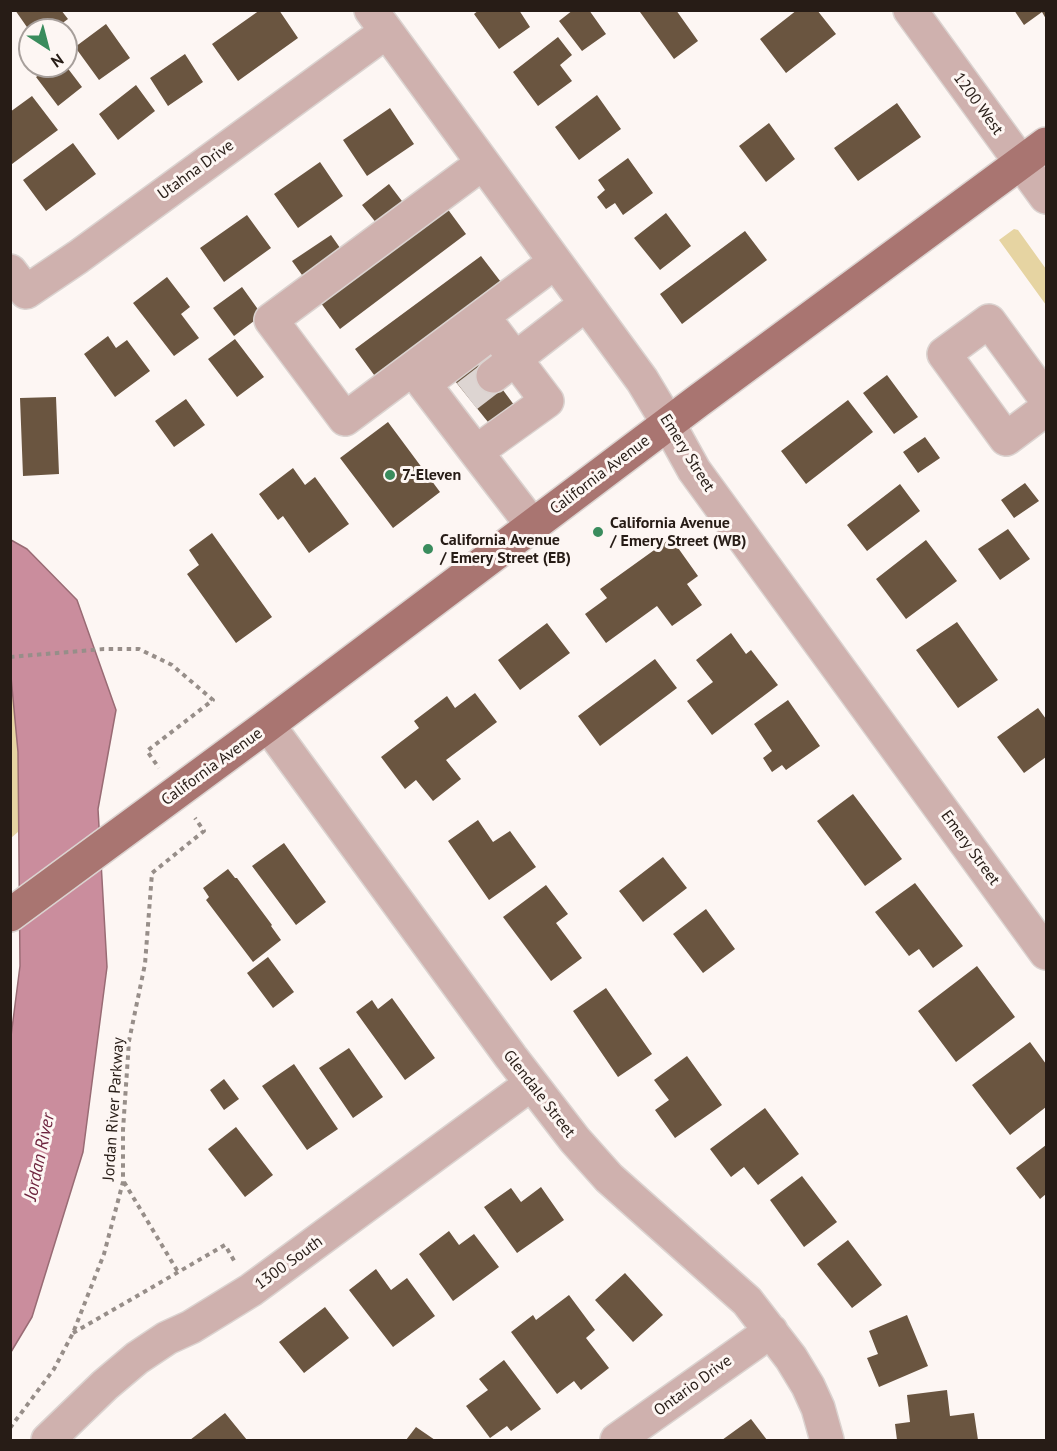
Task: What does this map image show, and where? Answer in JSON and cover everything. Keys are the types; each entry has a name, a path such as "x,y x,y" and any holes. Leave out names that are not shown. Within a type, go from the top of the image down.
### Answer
{"main road":[{"name":"California Avenue","path":"10,915 268,725 668,423 1034,153"}],"street":[{"name":"1200 West","path":"910,10 1034,153 1047,197"},
{"name":"Emery Street","path":"379,21 642,380 694,470 1047,953"},
{"name":"Utahna Drive","path":"10,271 26,292 87,250 379,21"},
{"path":"483,163 271,320 345,419 555,262"},
{"path":"504,368 586,304"},
{"path":"1047,399 989,321 944,354 1006,440 1047,409"},
{"path":"476,452 547,401 504,368 494,331 424,384 456,404 476,452 533,526"},
{"name":"Glendale Street","path":"268,725 531,1084 575,1140 609,1178 747,1301 771,1331 808,1386 818,1408 827,1440"},
{"name":"1300 South","path":"48,1440 105,1385 137,1358 167,1338 191,1327 251,1290 531,1084"},
{"name":"Ontario Drive","path":"617,1440 771,1331"}],"path":[{"path":"10,657 104,649 140,649 172,664 213,700 147,751 150,756"},
{"name":"Jordan River Parkway","path":"10,1428 54,1369 73,1333 104,1254 123,1182 123,1130 129,1041 145,964 152,873 204,831 201,828"},
{"path":"123,1182 178,1272"},
{"path":"73,1333 225,1245 251,1290"}],"shaded area":[{"path":"1014,229 1018,230 1046,269 1046,305 999,240"},
{"path":"10,666 18,752 18,832 11,838"}],"water":[{"name":"Jordan River","path":"11,540 27,549 77,600 116,710 98,809 107,967 83,1152 32,1317 11,1352 10,1044 20,966 18,752 10,666"}],"building":[{"path":"15,10 61,10 67,18 21,18"},
{"path":"260,10 279,10 298,38 238,81 212,44"},
{"path":"479,10 519,10 530,27 499,49 474,14"},
{"path":"573,10 589,10 606,34 582,51 559,21"},
{"path":"642,10 676,10 698,41 674,59 640,12"},
{"path":"797,10 817,10 836,34 786,73 760,39"},
{"path":"1014,10 1046,10 1046,19 1042,12 1024,25"},
{"path":"106,24 130,58 99,80 78,51 78,45"},
{"path":"558,37 572,55 560,65 572,81 538,106 513,72"},
{"path":"185,54 203,82 168,106 150,78"},
{"path":"37,78 75,78 82,87 58,106"},
{"path":"136,85 155,111 118,140 99,114"},
{"path":"597,95 621,129 579,160 555,127"},
{"path":"32,96 58,130 12,164 10,162 10,112"},
{"path":"897,103 921,137 858,181 834,148"},
{"path":"390,108 414,144 367,176 343,140"},
{"path":"769,123 795,159 766,182 739,146"},
{"path":"73,143 96,174 46,211 23,180"},
{"path":"628,158 653,193 623,215 615,203 606,209 597,197 605,190 598,180"},
{"path":"320,162 343,196 298,228 274,194"},
{"path":"389,184 408,209 381,229 362,205"},
{"path":"441,200 466,234 340,329 315,295"},
{"path":"666,213 691,246 660,270 634,238"},
{"path":"247,215 271,248 224,282 200,248"},
{"path":"745,231 767,260 682,324 660,294"},
{"path":"331,235 345,255 307,282 292,261"},
{"path":"481,256 507,290 380,383 355,349"},
{"path":"167,277 190,307 181,314 199,338 174,356 133,303"},
{"path":"242,287 262,315 234,336 213,308"},
{"path":"108,336 116,348 127,340 150,371 115,397 84,354"},
{"path":"235,339 264,377 237,397 208,359"},
{"name":"7-Eleven","path":"477,355 520,413 496,432 451,376"},
{"path":"887,375 918,417 894,434 863,393"},
{"path":"56,397 59,474 23,476 20,398"},
{"path":"186,399 205,425 174,447 155,421"},
{"path":"848,400 873,432 806,484 781,451"},
{"name":"7-Eleven","path":"388,422 440,492 393,528 340,458"},
{"path":"925,437 940,458 918,473 903,452"},
{"path":"293,468 305,485 315,477 349,524 309,553 283,516 278,520 259,494"},
{"path":"1025,483 1039,501 1014,518 1001,500"},
{"path":"900,484 920,511 867,551 847,525"},
{"path":"1008,529 1030,559 1000,580 978,549"},
{"path":"212,533 272,617 236,643 187,574 199,565 189,550"},
{"path":"671,538 698,576 687,584 702,605 672,626 657,606 606,643 585,614 607,598 600,589"},
{"path":"926,540 957,581 906,619 876,579"},
{"path":"957,622 998,680 958,708 916,650"},
{"path":"547,623 570,653 520,690 498,660"},
{"path":"731,633 746,654 751,650 778,685 712,735 687,701 713,682 696,660"},
{"path":"655,659 677,688 600,746 578,716"},
{"path":"475,693 497,722 446,760 461,779 433,801 416,780 405,789 381,757 419,728 414,721 447,696 455,708"},
{"path":"788,700 820,746 786,770 782,765 772,772 763,758 772,751 754,724"},
{"path":"1038,708 1046,719 1046,757 1024,773 997,737"},
{"path":"853,794 902,859 865,886 817,821"},
{"path":"478,820 493,842 510,831 536,867 489,900 448,841"},
{"path":"284,843 326,902 296,925 252,866"},
{"path":"663,857 687,888 643,922 619,891"},
{"path":"228,869 237,878 281,940 253,962 206,900 209,897 203,888"},
{"path":"915,883 963,946 933,968 919,949 909,956 875,912"},
{"path":"546,885 568,914 556,923 582,958 551,981 503,917"},
{"path":"706,909 735,949 703,973 673,934"},
{"path":"268,957 294,992 273,1008 247,973"},
{"path":"977,966 1015,1017 956,1062 918,1011"},
{"path":"606,988 652,1054 618,1077 573,1011"},
{"path":"392,998 435,1058 405,1080 356,1012 372,1000 378,1009"},
{"path":"1030,1042 1046,1064 1046,1107 1010,1135 972,1085"},
{"path":"349,1048 383,1097 353,1118 319,1068"},
{"path":"687,1056 722,1105 675,1138 655,1110 669,1100 654,1080"},
{"path":"294,1064 338,1129 307,1150 262,1086"},
{"path":"224,1079 239,1099 224,1110 210,1090"},
{"path":"765,1108 799,1154 758,1185 744,1167 731,1177 710,1149"},
{"path":"236,1127 273,1175 245,1197 208,1149"},
{"path":"1046,1145 1046,1194 1040,1199 1016,1168"},
{"path":"802,1176 837,1222 804,1247 770,1200"},
{"path":"541,1187 564,1220 517,1253 484,1207 511,1188 521,1202"},
{"path":"449,1231 459,1245 474,1234 499,1267 453,1301 419,1254"},
{"path":"848,1240 882,1285 852,1308 817,1264"},
{"path":"376,1269 391,1290 407,1278 435,1316 393,1347 349,1290"},
{"path":"625,1273 663,1315 633,1342 595,1300"},
{"path":"569,1295 595,1330 586,1338 609,1368 581,1390 574,1381 557,1394 511,1332 533,1315 536,1320"},
{"path":"325,1307 349,1338 304,1373 279,1342"},
{"path":"907,1315 928,1366 879,1387 867,1358 878,1354 869,1331"},
{"path":"504,1360 541,1409 511,1431 507,1426 490,1438 466,1406 488,1390 479,1379"},
{"path":"947,1390 950,1416 974,1413 978,1440 897,1440 895,1424 910,1422 907,1395"},
{"path":"225,1413 247,1440 190,1440"},
{"path":"751,1419 767,1440 722,1440"},
{"path":"416,1427 435,1440 406,1440"}],"tunnel":[{"path":"467,396 493,376"}],"place":[{"name":"7-Eleven","path":"390,475"},
{"name":"California Avenue / Emery Street (WB)","path":"598,532"},
{"name":"California Avenue / Emery Street (EB)","path":"428,549"}]}
